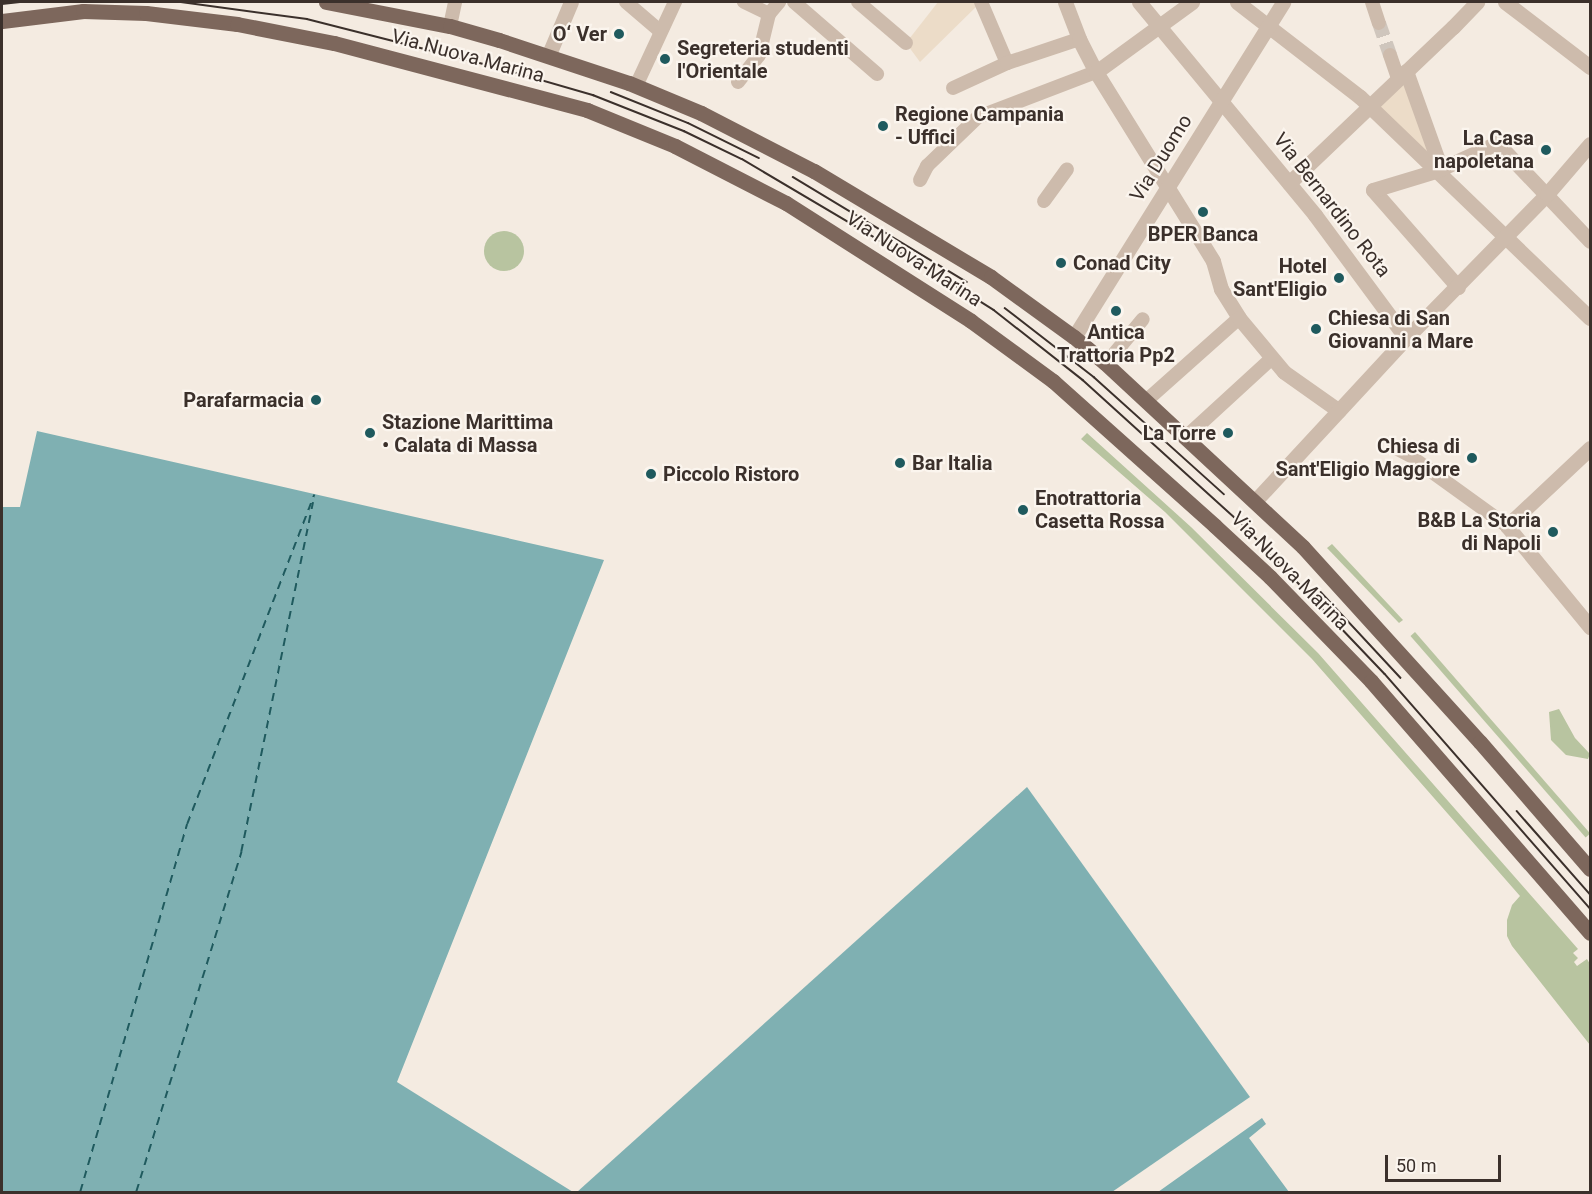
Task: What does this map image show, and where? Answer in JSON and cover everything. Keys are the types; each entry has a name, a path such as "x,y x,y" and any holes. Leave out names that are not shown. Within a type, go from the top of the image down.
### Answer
{"main road":[{"name":"Via Nuova Marina","path":"326,2 450,26 549,54 636,86 701,113 842,186 991,277 1074,337 1147,400 1303,547 1590,869"},
{"name":"Via Nuova Marina","path":"2,21 63,12 146,13 237,24 334,43 587,110 675,146 786,203 971,321 1053,381 1215,526 1270,577 1371,681 1590,933"}],"street":[{"path":"450,26 455,2"},
{"path":"549,54 571,2"},
{"path":"626,2 660,31"},
{"path":"636,86 675,2"},
{"path":"744,2 769,14"},
{"path":"738,82 759,55 769,14 780,2"},
{"path":"794,2 876,74"},
{"path":"858,2 906,43"},
{"path":"981,2 1007,63"},
{"path":"1065,2 1079,39 1096,72 1214,261 1221,289 1239,318 1271,359 1298,384 1339,411"},
{"name":"Via Bernardino Rota","path":"1139,2 1289,183 1406,338"},
{"path":"920,180 927,166 978,117 1096,72 1192,2"},
{"path":"1237,2 1369,106 1590,318"},
{"name":"Via Duomo","path":"1074,337 1283,2"},
{"path":"1372,2 1379,23"},
{"path":"1289,183 1477,2"},
{"path":"1505,2 1590,67"},
{"path":"953,88 1007,63 1079,39"},
{"path":"1390,55 1405,71 1438,170"},
{"path":"1458,287 1373,190 1438,170 1497,143 1590,241"},
{"path":"1256,501 1406,338 1547,195 1590,144"},
{"path":"1044,201 1067,170"},
{"path":"1147,400 1239,318"},
{"path":"1114,354 1143,319"},
{"path":"1187,436 1271,359"},
{"path":"1394,447 1414,458 1507,526 1590,627"},
{"path":"1507,526 1590,448"}],"green space":[{"path":"504,231 518,237 524,251 518,265 504,271 490,265 484,251 490,237"},
{"path":"1087,433 1191,527 1318,653 1578,949 1573,953 1578,958 1574,962 1577,966 1587,959 1590,964 1590,1045 1512,946 1507,936 1507,920 1512,905 1520,896 1312,659 1165,512 1081,439"},
{"path":"1332,544 1403,620 1399,623 1327,548"},
{"path":"1415,632 1590,833 1586,837 1410,636"},
{"path":"1559,709 1575,738 1590,754 1588,759 1566,755 1551,740 1549,712"}],"shaded area":[{"path":"938,2 981,2 920,62 906,43"},
{"path":"1413,72 1447,169 1370,114"}],"water":[{"path":"37,431 604,560 397,1082 573,1192 2,1192 2,507 20,507"},
{"path":"1027,787 1250,1097 1112,1192 577,1192"},
{"path":"1262,1118 1266,1124 1249,1138 1289,1192 1158,1192"}],"ferry route":[{"path":"80,1192 187,824 314,495"},
{"path":"136,1192 241,852 313,502"}],"tunnel":[{"path":"1379,23 1390,55"}],"tram line":[{"path":"2,4 22,2"},
{"path":"181,2 307,19 503,69 593,95 684,131 742,159 994,310 1083,380 1244,526 1385,674 1590,908"},
{"path":"611,92 688,123 759,158"},
{"path":"793,177 967,282"},
{"path":"1005,308 1094,377 1224,494"},
{"path":"1321,592 1401,678"},
{"path":"1517,811 1590,894"}],"place":[{"name":"O‘ Ver","path":"619,34"},
{"name":"Segreteria studenti l'Orientale","path":"665,59"},
{"name":"Regione Campania - Uffici","path":"883,126"},
{"name":"La Casa napoletana","path":"1546,150"},
{"name":"BPER Banca","path":"1203,212"},
{"name":"Conad City","path":"1061,263"},
{"name":"Hotel Sant'Eligio","path":"1339,278"},
{"name":"Antica Trattoria Pp2","path":"1116,311"},
{"name":"Chiesa di San Giovanni a Mare","path":"1316,329"},
{"name":"Parafarmacia","path":"316,400"},
{"name":"Stazione Marittima • Calata di Massa","path":"370,433"},
{"name":"La Torre","path":"1228,433"},
{"name":"Chiesa di Sant'Eligio Maggiore","path":"1472,458"},
{"name":"Bar Italia","path":"900,463"},
{"name":"Piccolo Ristoro","path":"651,474"},
{"name":"Enotrattoria Casetta Rossa","path":"1023,510"},
{"name":"B&B La Storia di Napoli","path":"1553,532"}]}
